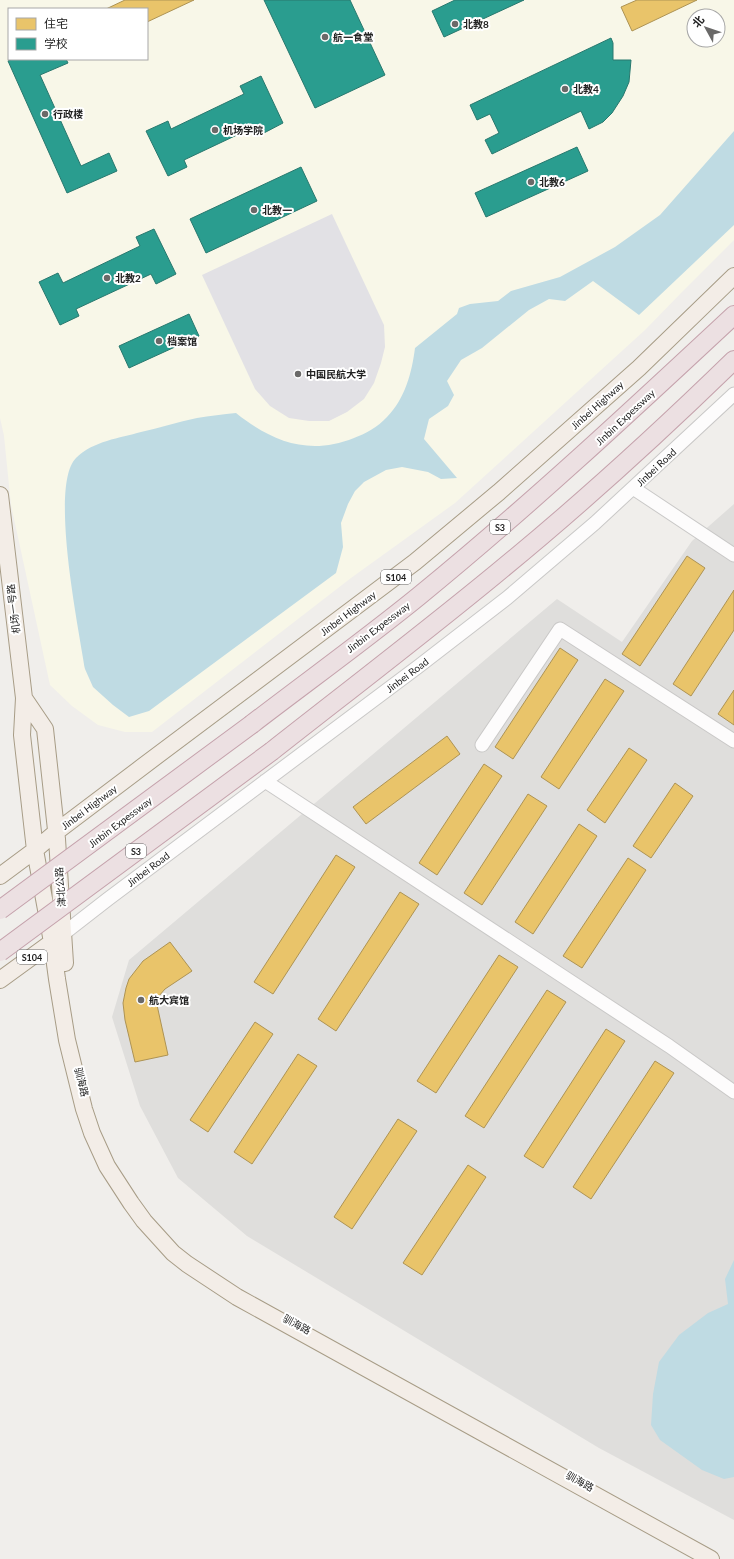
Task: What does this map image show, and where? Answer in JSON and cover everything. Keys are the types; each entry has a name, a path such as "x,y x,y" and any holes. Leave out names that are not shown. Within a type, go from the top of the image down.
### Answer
{"highway":[{"name":"Jinbin Expessway","path":"0,910 252,724 418,596 540,493 628,415 734,315"},
{"name":"S3","path":"0,952 272,751 502,569 676,417 734,360"}],"main road":[{"name":"Jinbei Highway","path":"56,836 415,562 499,492 638,368 734,276"},
{"name":"Jinbei Highway","path":"0,876 404,578 615,400 677,343 734,287"},
{"name":"机场一号路","path":"0,495 24,698 22,735 35,850"},
{"name":"机场一号路","path":"24,698 45,729 56,836"},
{"name":"津北公路","path":"56,836 58,938"},
{"name":"津北公路","path":"35,850 58,938"},
{"name":"S104","path":"0,980 58,938"},
{"name":"驯海路","path":"58,938 57,979 67,1040 78,1089 92,1133 107,1166 131,1203 144,1221 173,1253 202,1275 253,1307 711,1559"},
{"name":"驯海路","path":"58,938 73,1039 81,1079 94,1125 106,1151 127,1188 150,1218 179,1249 206,1271 252,1300 722,1559"}],"street":[{"name":"Jinbei Road","path":"58,938 507,598 595,523 734,394"},
{"path":"633,488 734,555"},
{"path":"482,745 560,629 734,740"},
{"path":"265,781 669,1046 734,1092"}],"shaded area":[{"name":"中国民航大学","path":"0,0 734,0 734,240 645,330 455,503 351,578 152,732 125,732 98,725 72,706 50,685 11,505 4,436 0,418"},
{"path":"332,214 384,325 385,347 374,383 364,399 347,412 329,421 309,421 289,418 270,406 255,389 202,275"},
{"path":"734,504 734,1520 599,1448 247,1236 178,1178 140,1106 112,1017 129,960 557,599 622,642 692,541"}],"water":[{"path":"734,131 734,225 639,315 593,281 565,301 549,299 529,310 482,348 461,360 447,381 454,395 448,406 429,419 424,439 457,478 441,479 428,472 402,467 386,470 364,482 355,491 348,504 341,523 343,547 336,573 149,711 129,717 93,687 85,669 72,592 65,526 65,497 68,473 76,458 83,452 98,444 116,438 197,418 221,414 236,413 263,432 292,443 306,446 322,446 337,443 363,434 376,427 383,421 399,402 410,376 415,348 457,314 459,308 470,304 498,301 511,291 560,277 615,247 660,215"},
{"path":"734,1260 734,1477 724,1479 702,1470 660,1440 651,1425 653,1394 659,1362 679,1335 708,1313 728,1304 725,1279"}],"building: 住宅":[{"path":"125,0 194,0 148,22 148,8 108,8"},
{"path":"637,0 697,0 632,31 621,7"},
{"path":"687,556 705,568 640,666 622,654"},
{"path":"734,590 734,630 691,696 673,684"},
{"path":"560,648 578,660 513,759 495,747"},
{"path":"605,679 624,691 559,789 541,777"},
{"path":"734,690 734,725 718,714"},
{"path":"447,736 460,754 366,824 353,807"},
{"path":"629,748 647,760 605,823 587,810"},
{"path":"484,764 502,776 437,875 419,863"},
{"path":"675,783 693,796 651,858 633,846"},
{"path":"528,794 547,806 482,905 464,893"},
{"path":"579,824 597,836 533,934 515,922"},
{"path":"336,855 355,867 273,994 254,982"},
{"path":"628,858 646,870 582,968 563,956"},
{"path":"400,892 419,904 336,1031 318,1019"},
{"name":"航大宾馆","path":"170,942 192,971 165,989 158,997 157,1005 168,1055 135,1062 125,1020 123,1003 126,988 129,979 143,961"},
{"path":"499,955 518,967 436,1093 417,1081"},
{"path":"547,990 566,1002 484,1128 465,1116"},
{"path":"255,1022 273,1034 208,1132 190,1120"},
{"path":"606,1029 625,1041 543,1168 524,1156"},
{"path":"298,1054 317,1066 252,1164 234,1152"},
{"path":"655,1061 674,1073 591,1199 573,1187"},
{"path":"398,1119 417,1131 352,1229 334,1217"},
{"path":"468,1165 486,1177 422,1275 403,1263"}],"building: 学校":[{"name":"航一食堂","path":"264,0 350,0 385,75 315,108"},
{"name":"北教8","path":"455,0 524,0 444,37 432,11"},
{"name":"北教4","path":"611,38 613,43 613,60 631,60 629,82 623,96 612,113 603,122 589,129 581,111 492,154 485,140 499,133 490,114 477,120 470,105"},
{"name":"行政楼","path":"66,60 68,63 40,75 81,166 109,153 117,171 67,193 8,61"},
{"path":"261,76 283,123 262,134 258,125 184,160 187,167 168,176 146,131 168,121 171,129 244,94 240,86"},
{"name":"北教6","path":"577,147 588,171 486,217 475,193"},
{"name":"北教一","path":"301,167 317,201 206,253 190,219"},
{"name":"北教2","path":"154,229 176,274 156,284 151,274 76,309 79,316 60,325 39,282 58,273 63,283 140,246 136,237"},
{"name":"档案馆","path":"189,314 199,336 129,368 119,346"}],"place":[{"name":"北教8","path":"455,24"},
{"name":"航一食堂","path":"325,37"},
{"name":"北教4","path":"565,89"},
{"name":"行政楼","path":"45,114"},
{"name":"机场学院","path":"215,130"},
{"name":"北教6","path":"531,182"},
{"name":"北教一","path":"254,210"},
{"name":"北教2","path":"107,278"},
{"name":"档案馆","path":"159,341"},
{"name":"中国民航大学","path":"298,374"},
{"name":"航大宾馆","path":"141,1000"}]}
